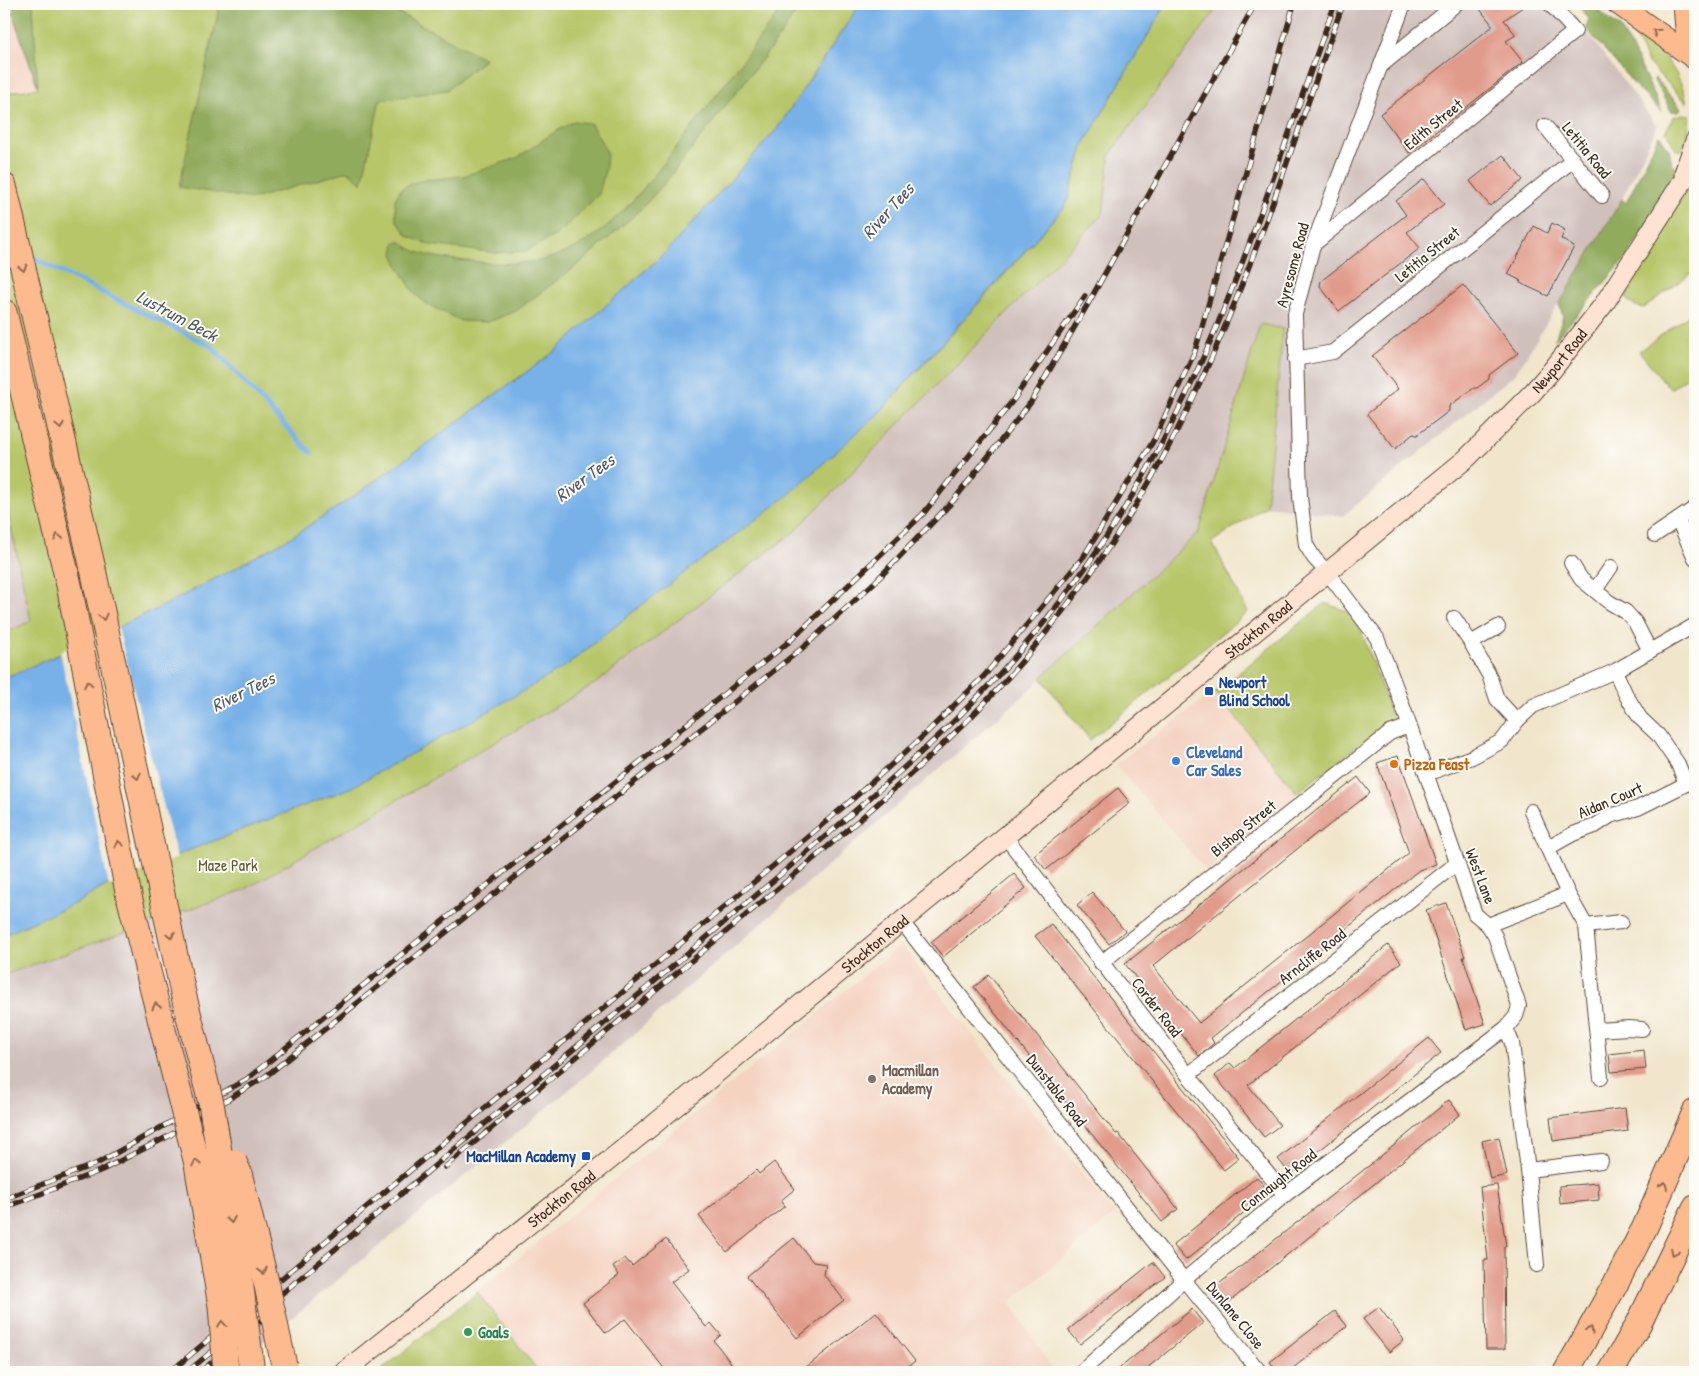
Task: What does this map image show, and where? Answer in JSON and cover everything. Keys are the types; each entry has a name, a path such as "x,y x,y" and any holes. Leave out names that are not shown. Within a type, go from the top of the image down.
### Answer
{"highway":[{"path":"4,186 93,569 183,993 211,1103 240,1280 252,1372"},
{"path":"4,312 69,585 128,892 197,1164 221,1306 226,1372"},
{"path":"211,1103 239,1173 286,1372"},
{"path":"1566,1372 1645,1227 1695,1112"},
{"path":"1611,1372 1639,1322 1695,1208"}],"main road":[{"path":"1618,4 1695,59"},
{"path":"1684,4 1686,29 1695,53"},
{"name":"Newport Road","path":"1681,183 1695,141"},
{"name":"Newport Road","path":"1405,511 1467,458 1532,393 1553,368 1604,304 1695,162"},
{"name":"Stockton Road","path":"344,1372 597,1171 1327,572 1405,511"}],"street":[{"name":"Ayresome Road","path":"1327,572 1314,558 1306,545 1300,497 1295,314 1313,245 1383,64 1404,4"},
{"path":"1383,64 1456,4"},
{"name":"Edith Street","path":"1313,245 1575,31 1550,4"},
{"name":"Letitia Road","path":"1545,126 1602,196"},
{"name":"Letitia Street","path":"1295,359 1333,352 1573,160"},
{"path":"1655,535 1695,508"},
{"path":"1678,520 1695,558"},
{"path":"1571,563 1581,579 1609,602 1626,612 1634,622 1650,651"},
{"path":"1595,590 1611,567"},
{"name":"West Lane","path":"1327,572 1377,638 1427,774 1475,914 1488,925 1495,936 1519,1006 1516,1016 1506,1028"},
{"path":"1454,618 1489,675 1497,699 1517,721"},
{"path":"1427,774 1472,757 1502,742 1517,721 1534,706 1615,671 1695,625"},
{"path":"1471,643 1498,627"},
{"name":"Aidan Court","path":"1548,848 1595,826 1610,816 1638,808 1691,783 1658,735 1640,718 1626,695 1615,671"},
{"name":"Bishop Street","path":"1101,963 1390,733 1409,726"},
{"path":"1531,811 1568,894 1586,926 1601,1078"},
{"name":"Corder Road","path":"1005,836 1188,1075 1285,1195"},
{"name":"Arncliffe Road","path":"1188,1075 1457,863"},
{"path":"1488,925 1568,894"},
{"name":"Dunstable Road","path":"902,922 1184,1280"},
{"path":"1586,926 1621,922"},
{"path":"1506,1028 1512,1043 1528,1170 1537,1265"},
{"name":"Connaught Road","path":"1081,1372 1184,1280 1285,1195 1506,1028"},
{"path":"1596,1030 1642,1029"},
{"path":"1528,1170 1601,1161"},
{"name":"Dunlane Close","path":"1184,1280 1260,1372"}],"shaded area":[{"path":"4,4 13,4 16,21 38,88 4,93"},
{"path":"1220,4 1566,4 1657,126 1622,199 1516,373 1343,516 1266,506 1283,329 1260,324 1199,532 1031,689 587,1075 226,1372 4,1372 4,975 244,890 596,683 795,531 1103,214 1110,154"},
{"path":"4,494 31,622 4,633"},
{"path":"1215,692 1297,793 1207,872 1115,764"},
{"name":"Macmillan Academy","path":"901,945 1115,1214 1010,1302 1052,1368 1047,1372 539,1372 477,1292"}],"green space":[{"path":"13,4 860,4 777,129 666,252 553,353 347,501 291,537 165,605 65,652 4,678 4,633 31,621 4,494 4,93 38,88 15,21"},
{"path":"13,4 33,4 38,88 15,21"},
{"path":"220,4 382,4 485,59 447,90 380,100 362,183 348,171 253,199 179,187"},
{"path":"785,4 802,4 775,43 664,184 640,210 584,260 516,311 488,322 461,321 427,304 414,293 393,254 395,242 402,242 414,251 423,254 443,258 492,263 526,263 559,255 596,235 628,206 656,173"},
{"name":"Maze Park","path":"1166,4 1220,4 1110,154 1103,214 795,531 596,683 244,890 4,975 4,935 78,902 123,876 350,788 566,666 877,415 1066,205 1084,144"},
{"path":"1577,4 1590,4 1620,28 1632,48 1662,112 1639,90 1586,28 1589,19"},
{"path":"1629,25 1658,49 1666,59 1679,80 1687,103 1648,63"},
{"path":"1655,78 1681,108 1678,112 1671,111 1654,80"},
{"path":"1682,114 1690,115 1687,139 1681,151 1676,150 1666,131 1673,117"},
{"path":"574,121 591,124 607,152 606,167 599,194 558,234 526,251 496,253 430,245 408,236 396,220 395,200 401,189 409,184 425,180 463,176 517,158"},
{"path":"1659,135 1669,149 1672,164 1680,171 1627,257 1555,340 1563,316 1559,304 1622,199 1626,203"},
{"path":"1695,176 1695,270 1644,308 1636,306 1627,300 1628,282"},
{"path":"1695,311 1695,372 1670,389 1639,351"},
{"path":"1260,324 1283,329 1266,506 1212,542 1248,612 1090,740 1041,678 1199,532"},
{"path":"1325,603 1355,614 1393,719 1297,793 1215,692"},
{"name":"Goals","path":"477,1292 539,1372 379,1372"}],"water":[{"name":"River Tees","path":"860,4 1166,4 1084,144 1066,205 877,415 786,497 639,607 566,666 489,711 350,788 123,876 78,902 4,935 4,678 65,652 165,605 291,537 347,501 553,353 666,252 777,129"}],"pier":[{"path":"117,624 177,858 109,887 60,651"}],"building":[{"path":"1476,4 1527,4 1504,20 1516,35 1506,41 1523,62 1409,153 1380,114 1493,26"},
{"path":"1503,155 1523,180 1490,206 1470,181"},
{"path":"1424,179 1444,204 1407,232 1420,248 1339,311 1320,286 1321,281 1406,215 1396,201"},
{"path":"1552,223 1565,230 1561,239 1574,247 1548,296 1520,283 1521,281 1508,274 1534,226 1547,233"},
{"path":"1463,285 1518,353 1489,375 1489,379 1449,406 1449,411 1417,435 1413,434 1395,449 1367,414 1398,389 1372,356"},
{"path":"1398,756 1436,864 1419,870 1211,1038 1214,1043 1199,1056 1125,964 1358,777 1370,793 1318,832 1153,966 1199,1023 1409,853 1377,763"},
{"path":"1118,788 1130,803 1046,870 1034,855"},
{"path":"1014,874 1026,888 943,957 931,942"},
{"path":"1092,892 1125,931 1109,944 1077,905"},
{"path":"1446,903 1465,957 1463,957 1485,1024 1466,1030 1426,910"},
{"path":"1051,924 1239,1158 1224,1170 1035,936"},
{"path":"1388,945 1401,962 1248,1085 1280,1125 1264,1137 1215,1076 1230,1063 1235,1068"},
{"path":"989,975 1178,1209 1162,1222 974,987"},
{"path":"1429,1038 1441,1053 1290,1174 1278,1159"},
{"path":"1644,1050 1646,1069 1611,1072 1609,1054"},
{"path":"1449,1100 1460,1114 1223,1307 1210,1291"},
{"path":"1625,1108 1628,1131 1553,1141 1550,1118"},
{"path":"1499,1137 1507,1175 1490,1179 1482,1141"},
{"path":"774,1162 795,1189 781,1200 785,1206 727,1252 699,1216 756,1170 759,1174"},
{"path":"1257,1177 1269,1192 1186,1260 1173,1245"},
{"path":"1598,1183 1599,1200 1560,1204 1559,1186"},
{"path":"1497,1185 1506,1246 1504,1246 1505,1349 1486,1349 1484,1260 1488,1260 1480,1187"},
{"path":"794,1238 813,1262 826,1264 824,1275 844,1300 797,1338 747,1276"},
{"path":"666,1239 689,1269 671,1282 706,1327 711,1323 721,1335 714,1341 738,1372 667,1372 625,1319 606,1333 583,1303 619,1275 613,1267 625,1258 632,1266"},
{"path":"1153,1262 1165,1277 1080,1344 1068,1330"},
{"path":"1379,1307 1404,1340 1389,1352 1363,1319"},
{"path":"1192,1309 1203,1323 1142,1372 1115,1372"},
{"path":"1335,1311 1347,1326 1288,1372 1278,1372 1270,1362"},
{"path":"876,1312 915,1361 901,1372 800,1372"}],"waterway":[{"name":"Lustrum Beck","path":"29,254 41,262 211,346 311,452"}],"railway":[{"path":"4,1208 102,1170 167,1137 266,1076 806,645 876,581 953,501 1031,402 1255,4"},
{"path":"170,1372 854,798 920,739 984,676 1084,556 1155,438 1195,351 1294,4"},
{"path":"187,1372 673,966 919,755 1003,670 1040,627 1092,558 1144,476 1200,365 1242,264 1335,4"},
{"path":"445,1167 803,868 887,795 988,700 1061,613 1111,544 1150,481 1184,416 1215,350 1269,212 1343,4"},
{"path":"4,1199 98,1163 247,1079 791,640 923,514 1014,399 1085,296"},
{"path":"200,1372 265,1318"}],"place":[{"name":"Newport Blind School","path":"1209,691"},
{"name":"Cleveland Car Sales","path":"1176,761"},
{"name":"Pizza Feast","path":"1394,764"},
{"name":"Macmillan Academy","path":"872,1079"},
{"name":"MacMillan Academy","path":"586,1156"},
{"name":"Goals","path":"468,1332"}]}
